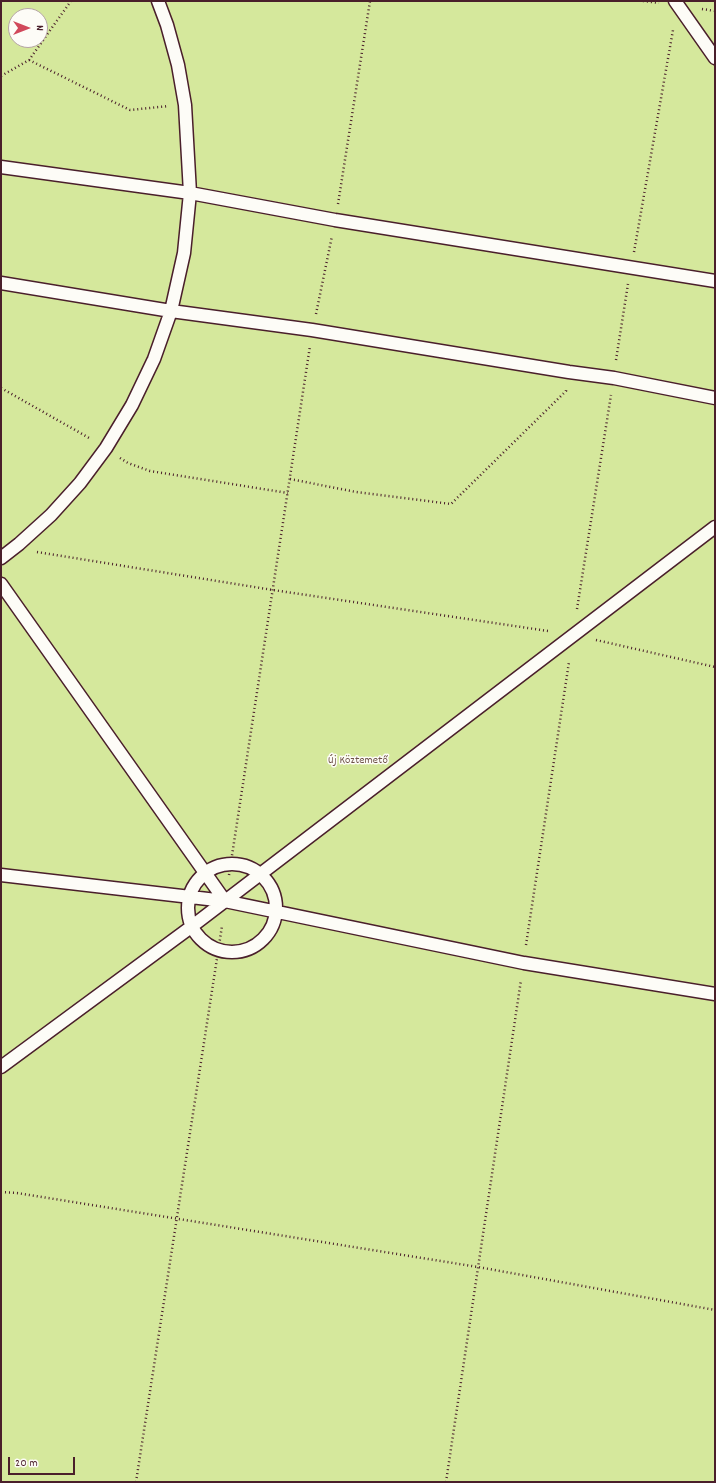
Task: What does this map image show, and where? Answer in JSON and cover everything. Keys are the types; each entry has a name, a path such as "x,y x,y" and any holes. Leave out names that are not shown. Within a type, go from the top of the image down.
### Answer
{"lane":[{"path":"1,558 19,544 50,515 80,483 106,448 136,398 154,359 171,311 184,253 190,193 185,105 178,64 167,25 158,1"},
{"path":"677,3 715,58"},
{"path":"1,167 190,193 335,220 715,281"},
{"path":"1,283 171,311 312,330 614,378 715,398"},
{"path":"1,1067 191,927 715,527"},
{"path":"1,584 225,901"},
{"path":"231,864 242,865 251,868 260,874 270,884 275,898 277,912 274,925 257,946 245,951 231,953 218,951 207,946 198,938 191,927 187,907 189,896 195,883 205,872 218,866 231,864"},
{"path":"1,875 225,901 524,963 715,994"}],"path":[{"path":"1,76 29,60 71,1"},
{"path":"136,1482 178,1219 312,330 335,220 370,1"},
{"path":"446,1482 573,635 631,267 677,3"},
{"path":"29,60 130,110 185,105"},
{"path":"290,480 356,492 452,504 566,391 569,372"},
{"path":"1,388 106,448 128,463 150,471 288,493"},
{"path":"19,544 36,552 272,590 573,635 715,667"},
{"path":"1,1192 17,1193 478,1267 715,1310"}],"green space":[{"name":"Új Köztemető","path":"1,1 715,1 715,1482 1,1482"}]}
